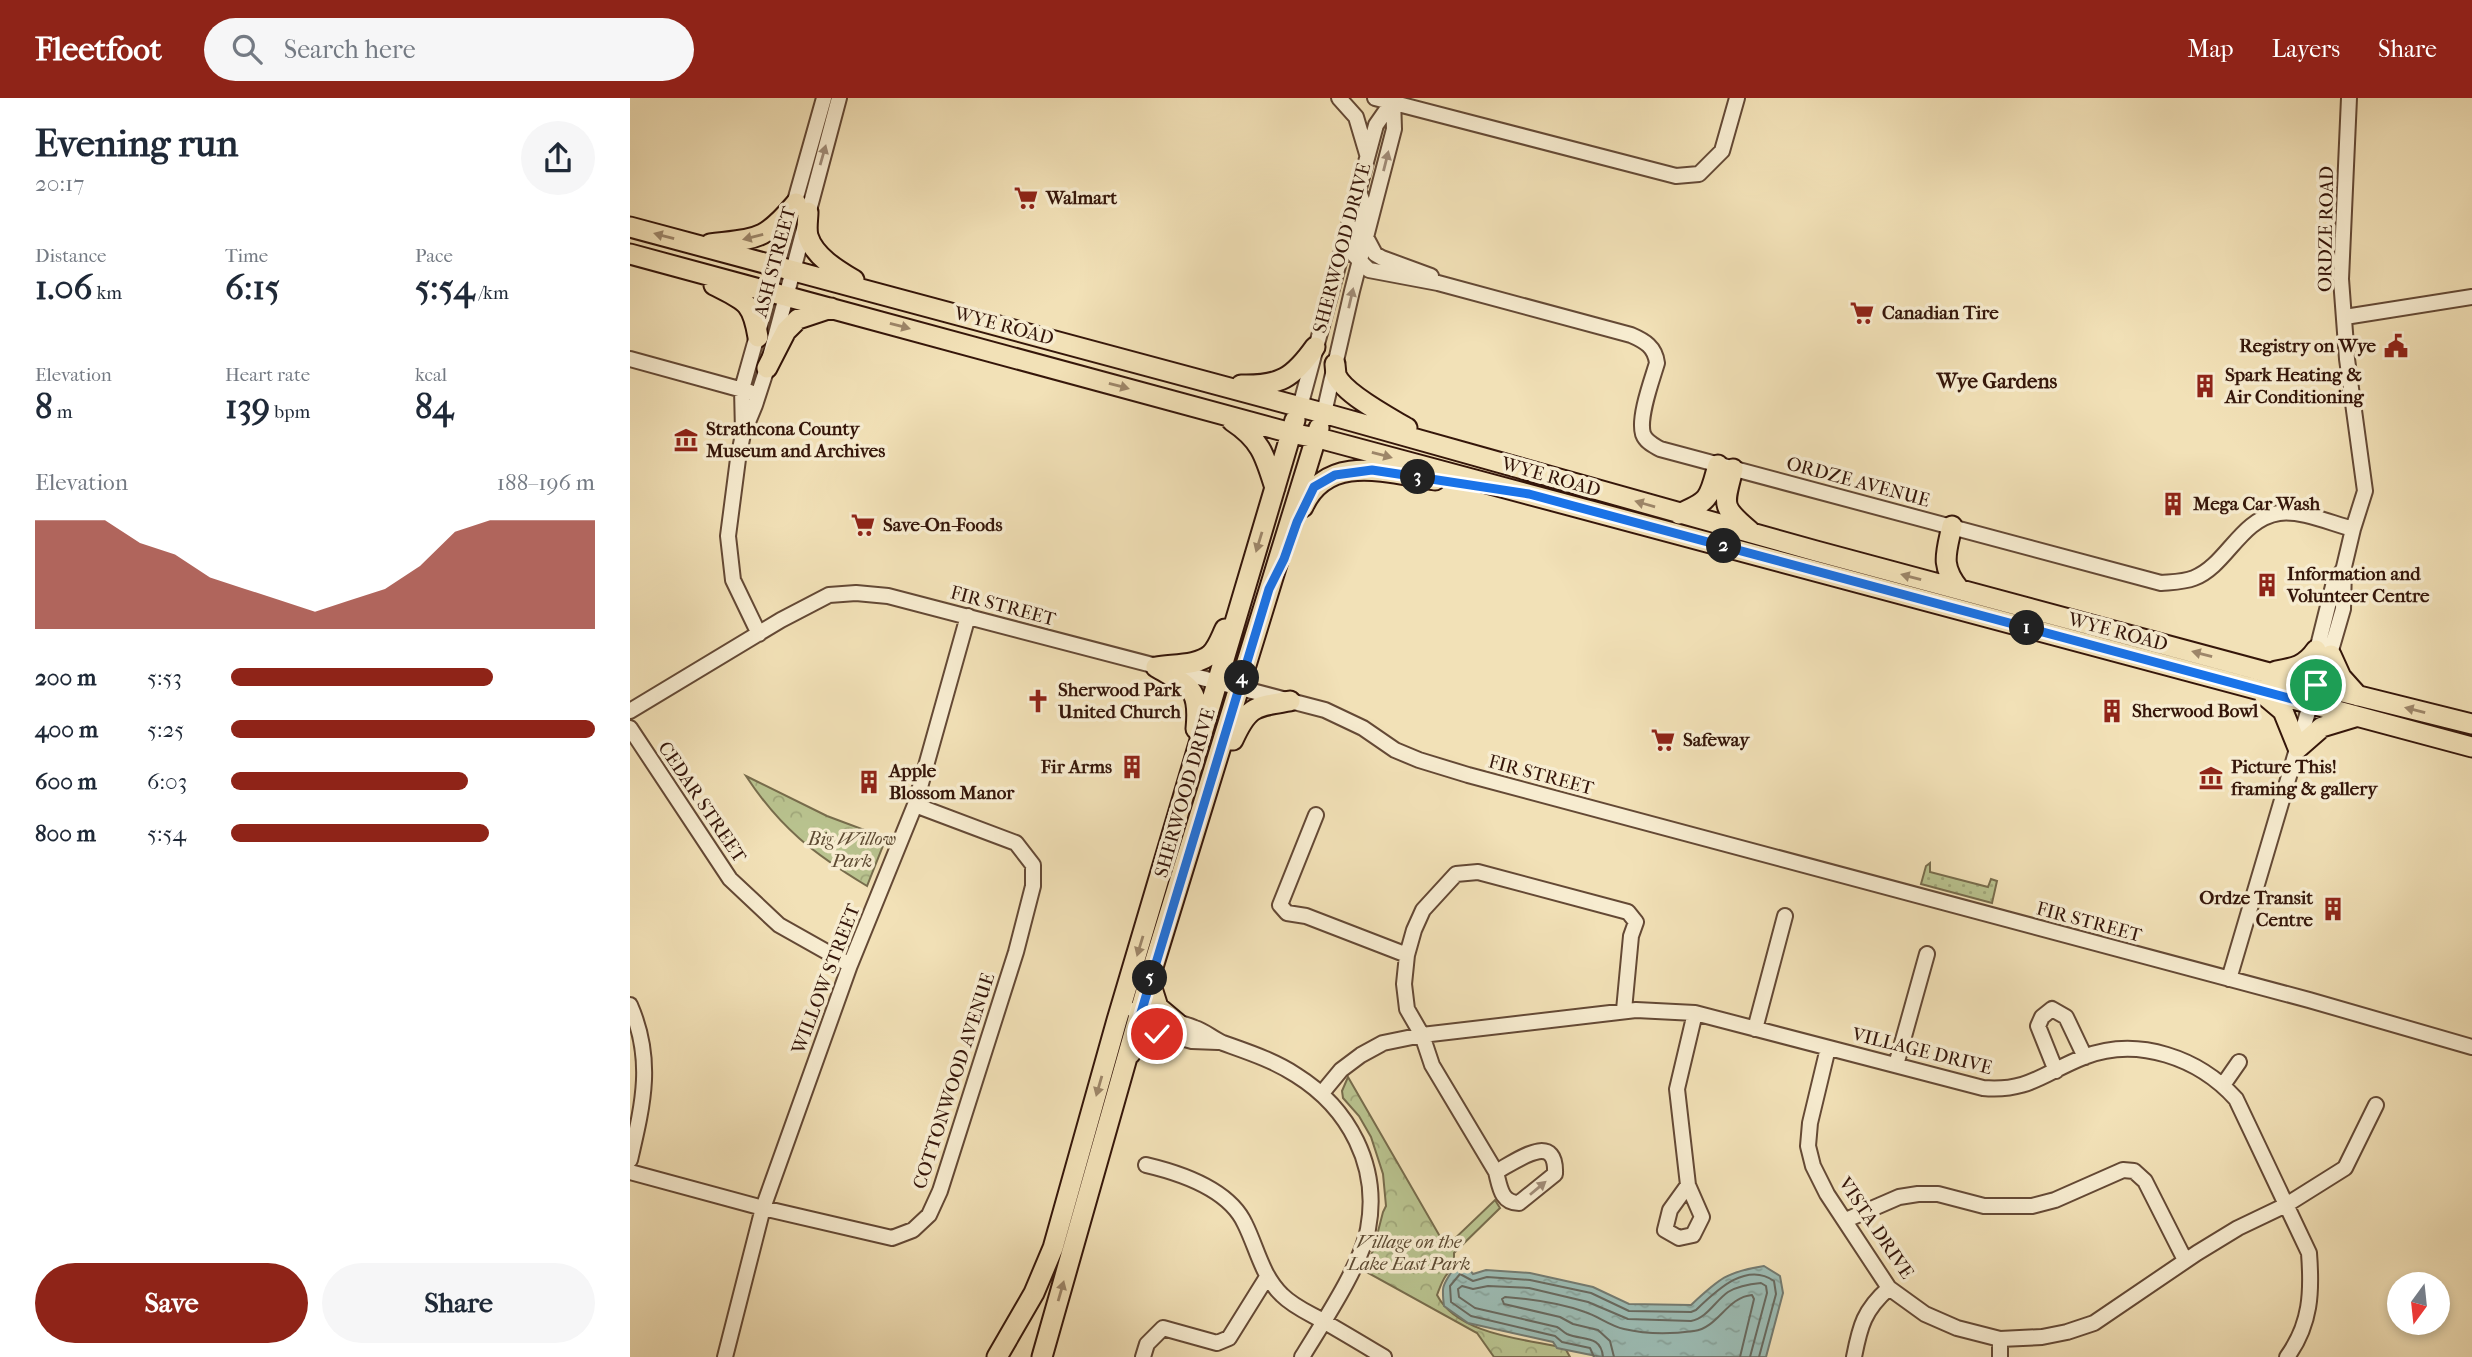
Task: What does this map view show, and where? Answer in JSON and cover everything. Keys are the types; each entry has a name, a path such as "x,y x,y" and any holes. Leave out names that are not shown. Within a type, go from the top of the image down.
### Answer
{"main road":[{"path":"698,246 750,239 766,234 802,207 807,234 818,253 869,291"},
{"name":"WYE ROAD","path":"630,227 698,246 834,307 1291,433 1316,437 2263,681 2358,696 2472,724"},
{"name":"WYE ROAD","path":"630,254 675,266 869,291 950,312 1959,589 2263,681"},
{"path":"675,266 745,303 754,313 758,337"},
{"path":"783,282 935,317 950,312"},
{"path":"767,368 786,331 798,318 834,307"},
{"path":"1215,384 1254,385 1287,378 1302,366 1315,347"},
{"path":"1335,364 1336,375 1361,400 1433,443"},
{"name":"SHERWOOD DRIVE","path":"997,1357 1034,1293 1053,1248 1129,1016 1192,767 1300,407"},
{"path":"1219,413 1245,430 1257,442 1265,456 1275,488"},
{"name":"SHERWOOD DRIVE","path":"1042,1357 1128,1058 1129,1016 1149,980 1324,413"},
{"path":"1679,514 1708,498 1726,467"},
{"path":"1726,467 1726,507 1754,534"},
{"path":"1269,589 1284,559 1310,492 1326,478 1372,470 1529,494"},
{"path":"1952,526 1945,563 1949,577 1959,589"},
{"path":"1156,667 1194,662 1211,654 1243,595"},
{"path":"2358,696 2323,652 2298,667 2263,681 2290,723 2298,748 2328,724 2359,716"},
{"path":"1156,667 1190,688 1195,695 1198,706 1192,767"},
{"name":"WYE ROAD","path":"2315,689 2359,716 2472,747"},
{"path":"1205,801 1241,723 1249,713 1262,705 1290,701"},
{"path":"1128,1058 1141,1041 1171,1028 1158,1007 1149,980"}],"street":[{"name":"ASH STREET","path":"743,434 767,368 783,282 802,207 824,98"},
{"name":"ASH STREET","path":"802,207 839,98"},
{"path":"1339,98 1356,117 1367,155"},
{"path":"1375,98 1392,100 1676,176 1699,174 1722,151 1737,98"},
{"name":"ORDZE ROAD","path":"2229,979 2315,689 2325,671 2323,652 2343,609 2344,566 2365,491 2347,359 2341,279 2349,98"},
{"name":"SHERWOOD DRIVE","path":"1300,407 1367,155 1376,125 1392,100"},
{"name":"SHERWOOD DRIVE","path":"1324,413 1394,129 1392,100"},
{"path":"1358,189 1364,205 1354,255 1368,270 1438,283"},
{"path":"1366,237 1375,254 1423,272 1438,283"},
{"name":"ASH STREET","path":"760,634 733,580 729,559 730,512 743,434 742,389 758,337 783,282"},
{"name":"ORDZE AVENUE","path":"1438,283 1644,340 1656,355 1657,363 1643,416 1645,438 1660,449 1726,467 2161,583 2193,579 2204,572 2263,517 2294,513 2353,529"},
{"path":"2345,317 2472,297"},
{"path":"630,359 759,395"},
{"name":"FIR STREET","path":"630,710 780,620 829,595 856,593 888,596 1290,701 1340,717 1363,728 1395,750 1441,767 2472,1047"},
{"name":"WILLOW STREET","path":"725,1357 763,1208 850,965 915,805 968,616"},
{"name":"CEDAR STREET","path":"630,728 730,879 779,925 850,965"},
{"name":"COTTONWOOD AVENUE","path":"630,1172 763,1208 892,1238 913,1230 929,1215 940,1191 1016,952 1033,886 1033,865 1016,843 915,805"},
{"path":"1316,815 1280,905 1287,913 1306,916 1407,955"},
{"path":"1496,1172 1432,1065 1422,1035 1407,1009 1404,984 1407,955 1423,910 1436,893 1456,874 1478,872 1628,912 1636,922 1624,1010"},
{"path":"1755,1029 1785,916"},
{"path":"1896,1065 1927,954"},
{"path":"630,1005 639,1031 645,1078 644,1101 630,1160"},
{"path":"2056,1071 2038,1027 2042,1017 2052,1009 2066,1017 2085,1057"},
{"name":"VILLAGE DRIVE","path":"1322,1093 1341,1070 1383,1042 1624,1010 1695,1013 1983,1088 2002,1090 2020,1087 2085,1057 2116,1049 2160,1052 2194,1067 2223,1085 2236,1099 2309,1253 2310,1306 2306,1323 2287,1357"},
{"path":"1688,1185 1677,1089 1695,1013"},
{"path":"1129,1016 1171,1028 1196,1028 1220,1042 1271,1061 1296,1074 1322,1093 1345,1119 1360,1148 1369,1175 1368,1229 1362,1250 1302,1357"},
{"name":"VISTA DRIVE","path":"1828,1048 1810,1123 1808,1146 1813,1166 1827,1194 1889,1288 1925,1314 1957,1328 2000,1339 2042,1337 2094,1323 2185,1260 2238,1228 2286,1205 2345,1168 2375,1105"},
{"path":"2223,1085 2239,1062"},
{"path":"1146,1164 1204,1186 1238,1211 1267,1277 1281,1295 1294,1306 1384,1357"},
{"path":"1846,1220 1899,1196 1918,1194 1938,1194 1984,1206 2032,1206 2055,1200 2123,1170 2134,1171 2145,1181 2185,1260"},
{"path":"1143,1357 1147,1344 1163,1328 1217,1343 1230,1338 1267,1277"},
{"path":"1854,1357 1861,1323 1889,1288"},
{"path":"2000,1339 2000,1357"}],"green space":[{"name":"Big Willow Park","path":"746,776 827,816 886,838 867,886 799,838 772,811"},
{"path":"1930,863 1930,872 1988,887 1991,879 1997,881 1992,903 1921,884 1926,866"},
{"name":"Village on the Lake East Park","path":"1348,1077 1446,1247 1495,1200 1500,1208 1454,1253 1454,1266 1459,1266 1447,1274 1437,1295 1447,1308 1476,1327 1512,1338 1565,1348 1570,1357 1494,1357 1477,1333 1363,1270 1373,1251 1386,1206 1383,1174 1371,1137 1359,1116 1343,1098 1342,1091"}],"water":[{"path":"1764,1266 1780,1276 1783,1293 1766,1357 1601,1357 1557,1348 1553,1342 1468,1323 1444,1306 1443,1288 1454,1267 1468,1268 1473,1274 1486,1270 1530,1273 1593,1287 1629,1304 1691,1305 1724,1278"}],"place":[{"name":"Walmart","path":"1026,198"},
{"name":"Canadian Tire","path":"1862,313"},
{"name":"Registry on Wye","path":"2396,346"},
{"name":"Spark Heating & Air Conditioning","path":"2205,386"},
{"name":"Strathcona County Museum and Archives","path":"686,440"},
{"name":"Mega Car Wash","path":"2173,504"},
{"name":"Save-On-Foods","path":"863,525"},
{"name":"Information and Volunteer Centre","path":"2267,585"},
{"name":"Sherwood Park United Church","path":"1038,701"},
{"name":"Sherwood Bowl","path":"2112,711"},
{"name":"Safeway","path":"1663,740"},
{"name":"Fir Arms","path":"1132,767"},
{"name":"Picture This! framing & gallery","path":"2211,778"},
{"name":"Apple Blossom Manor","path":"869,782"},
{"name":"Ordze Transit Centre","path":"2333,909"}],"district":[{"name":"Wye Gardens","path":"1997,381"}],"route":[{"path":"1157,1034 1166,1034 1137,1026 1269,589 1284,559 1310,492 1326,478 1335,475 1372,470 1529,494 2311,704 2316,685"}]}
